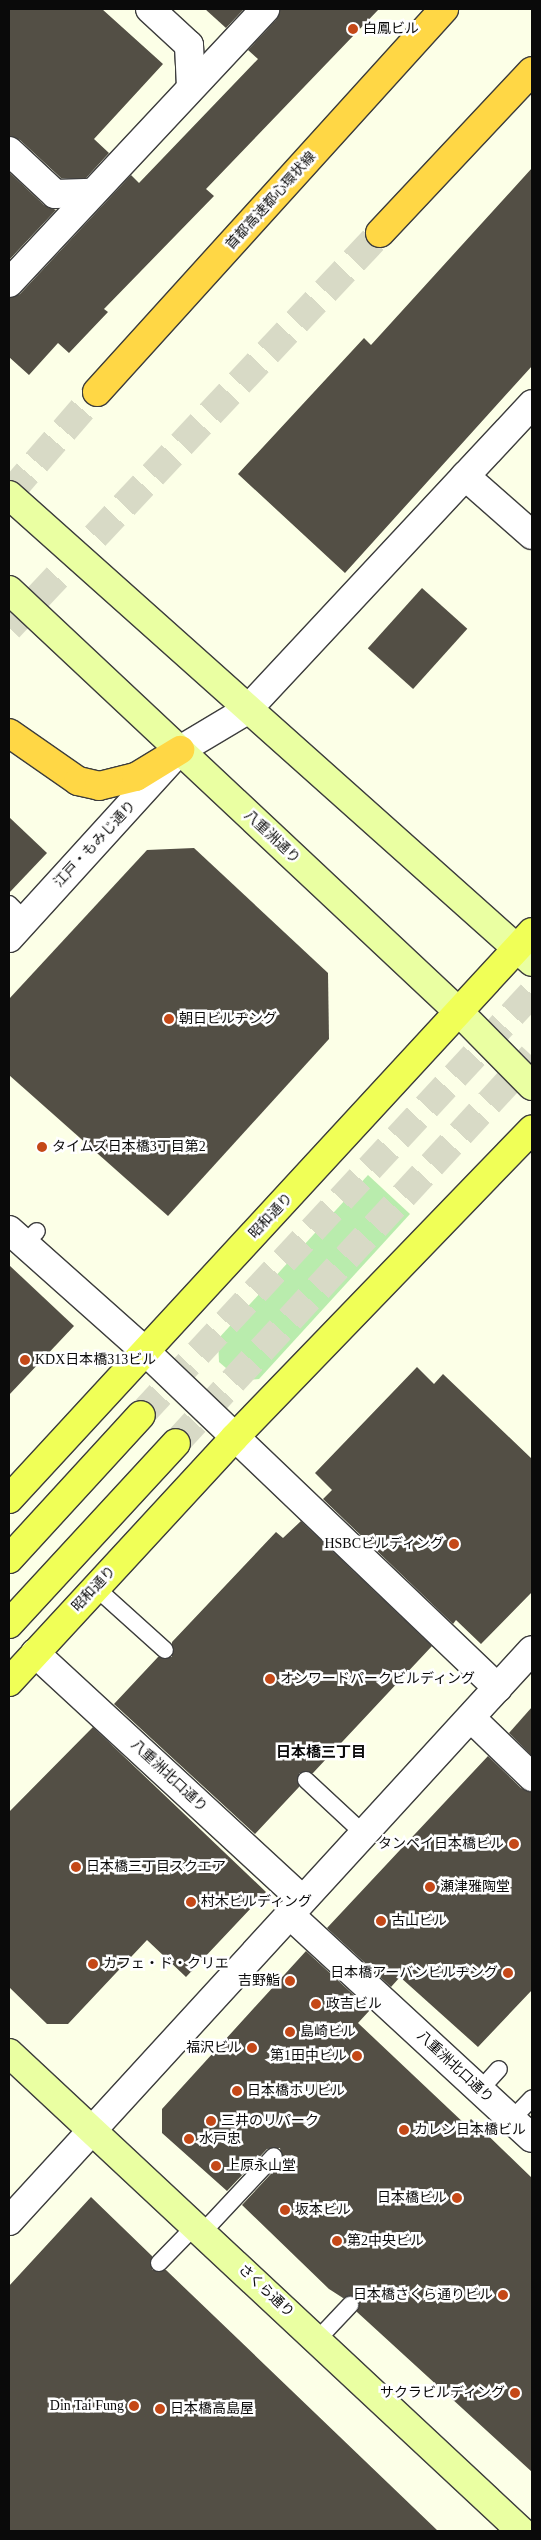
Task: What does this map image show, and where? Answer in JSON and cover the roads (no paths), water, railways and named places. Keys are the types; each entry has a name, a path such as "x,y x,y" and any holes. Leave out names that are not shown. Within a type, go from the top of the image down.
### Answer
{"highway":[{"name":"首都高速都心環状線","path":"97,392 444,9"},
{"path":"358,106 461,9"},
{"path":"380,233 532,71"},
{"path":"9,733 78,781 99,786 136,777 180,750"}],"main road":[{"name":"昭和通り","path":"9,1499 461,1014 527,947"},
{"name":"昭和通り","path":"9,1682 234,1438 532,1129"},
{"path":"9,1559 141,1415"},
{"path":"9,1624 176,1443"}],"street":[{"path":"150,9 189,45 191,88"},
{"path":"9,283 265,9"},
{"path":"9,151 55,194 92,193"},
{"name":"江戸・もみじ通り","path":"14,921 180,750 247,710 532,404"},
{"path":"465,476 532,535"},
{"path":"9,495 247,710 527,947"},
{"name":"八重洲通り","path":"9,590 461,1014 532,1086"},
{"path":"23,1235 498,1688"},
{"path":"9,2221 532,1650"},
{"name":"八重洲北口通り","path":"35,1653 296,1907 480,2090 532,2138"},
{"path":"471,1718 532,1777"},
{"name":"さくら通り","path":"9,2053 318,2339 521,2531"}],"lane":[{"path":"95,1587 165,1650"},
{"path":"306,1780 363,1833"},
{"path":"480,2090 499,2069"},
{"path":"512,2119 532,2098"},
{"path":"159,2263 199,2229 274,2156"},
{"path":"318,2339 350,2305"}],"tunnel":[{"path":"9,628 380,233"},
{"path":"9,494 97,392"},
{"path":"141,1415 532,993"},
{"path":"176,1443 532,1056"}],"place":[{"name":"白鳳ビル","path":"353,29"},
{"name":"朝日ビルヂング","path":"169,1019"},
{"name":"タイムズ日本橋3丁目第2","path":"42,1147"},
{"name":"KDX日本橋313ビル","path":"25,1360"},
{"name":"HSBCビルディング","path":"454,1544"},
{"name":"オンワードパークビルディング","path":"270,1679"},
{"name":"タンペイ日本橋ビル","path":"514,1844"},
{"name":"日本橋三丁目スクエア","path":"76,1867"},
{"name":"瀬津雅陶堂","path":"430,1887"},
{"name":"村木ビルディング","path":"191,1902"},
{"name":"古山ビル","path":"381,1921"},
{"name":"カフェ・ド・クリエ","path":"93,1964"},
{"name":"日本橋アーバンビルヂング","path":"508,1973"},
{"name":"吉野鮨","path":"290,1981"},
{"name":"政吉ビル","path":"316,2004"},
{"name":"島崎ビル","path":"290,2032"},
{"name":"福沢ビル","path":"252,2048"},
{"name":"第1田中ビル","path":"357,2056"},
{"name":"日本橋ホリビル","path":"237,2091"},
{"name":"三井のリパーク","path":"211,2121"},
{"name":"カレン日本橋ビル","path":"404,2130"},
{"name":"水戸忠","path":"189,2139"},
{"name":"上原永山堂","path":"216,2166"},
{"name":"日本橋ビル","path":"457,2198"},
{"name":"坂本ビル","path":"285,2210"},
{"name":"第2中央ビル","path":"337,2241"},
{"name":"日本橋さくら通りビル","path":"503,2295"},
{"name":"サクラビルディング","path":"515,2393"},
{"name":"Din Tai Fung","path":"134,2406"},
{"name":"日本橋高島屋","path":"160,2409"}],"district":[{"name":"日本橋三丁目","path":"321,1753"}]}
